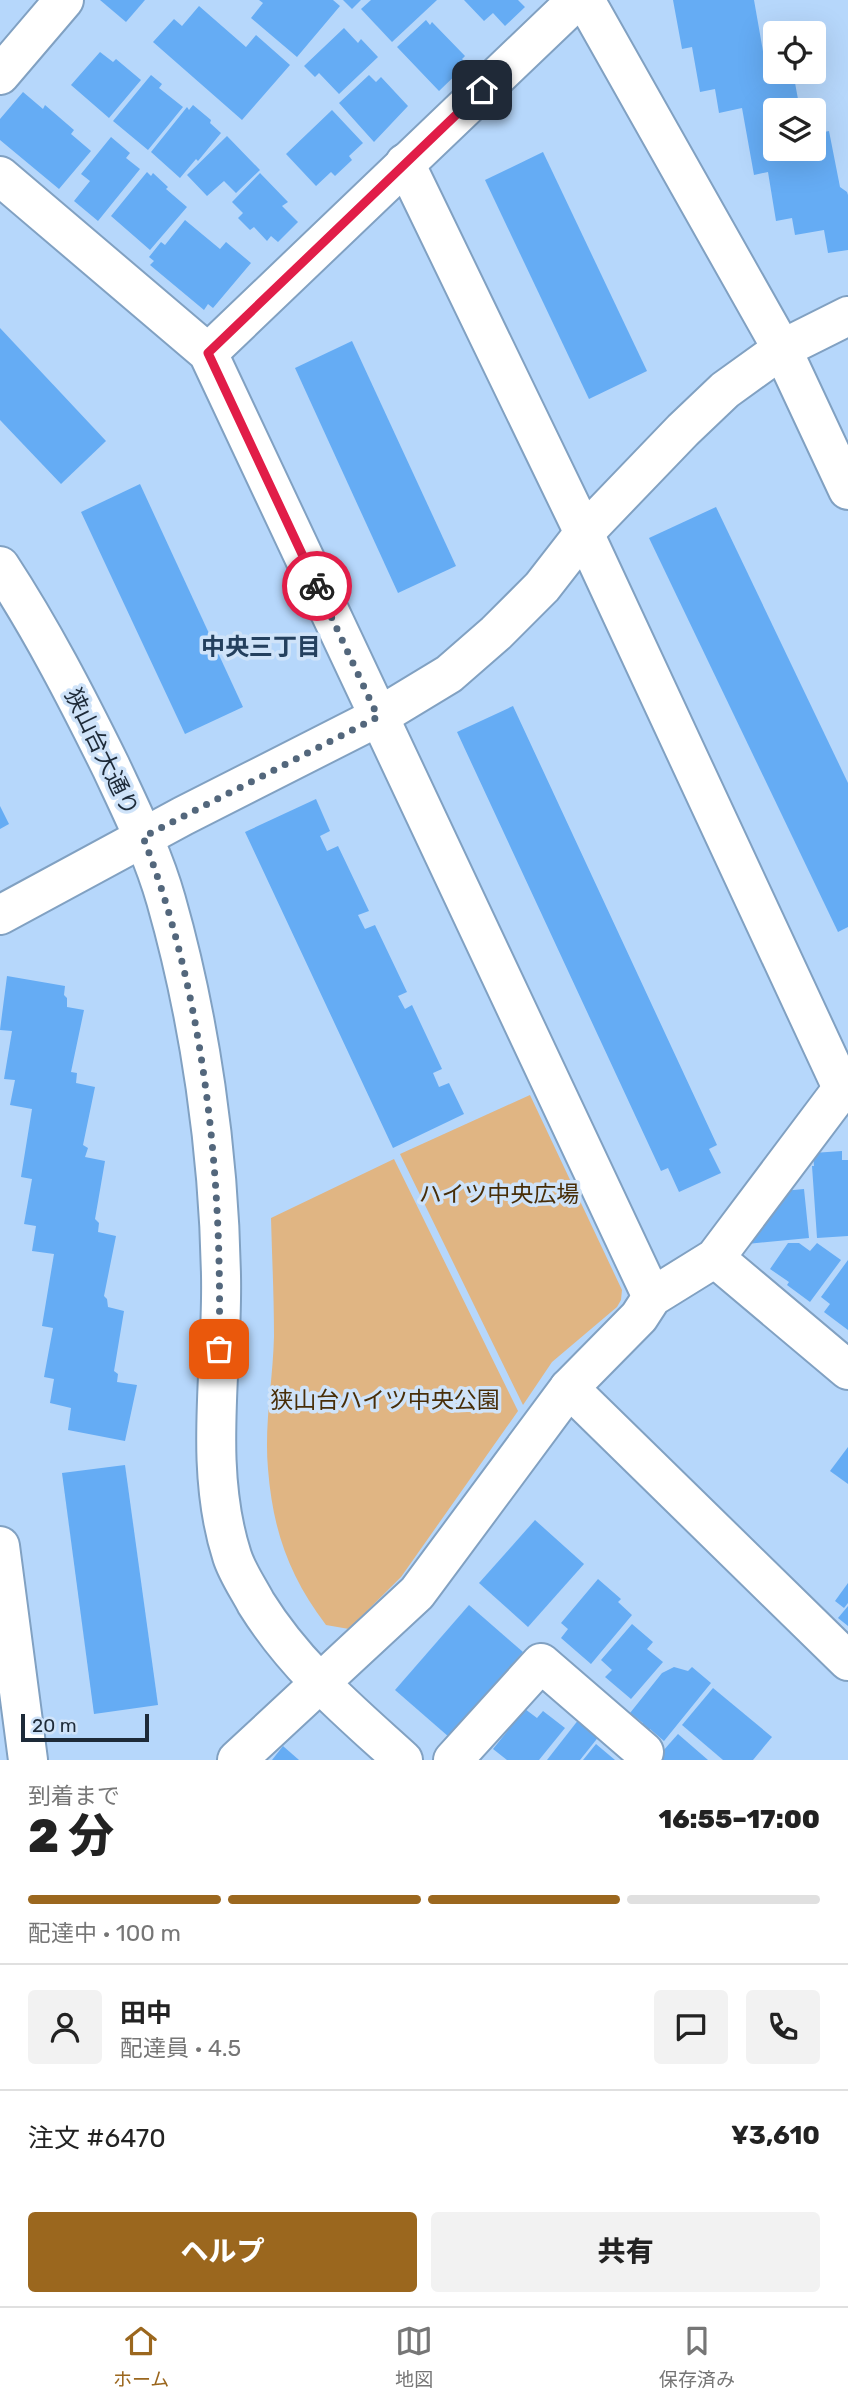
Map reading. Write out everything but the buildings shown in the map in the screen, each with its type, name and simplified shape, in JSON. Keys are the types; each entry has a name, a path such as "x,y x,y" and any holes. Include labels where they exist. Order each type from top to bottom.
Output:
{"street":[{"path":"0,75 64,0"},
{"path":"208,353 577,0"},
{"path":"585,0 782,349 848,490"},
{"path":"237,1760 417,1593 569,1388 639,1317 652,1297 715,1258 846,1088 584,533 405,163"},
{"path":"0,176 208,353 652,1297"},
{"path":"0,915 143,837 378,717 449,674 496,633 542,587 584,533 725,390 782,349 848,316"},
{"name":"狭山台大通り","path":"0,566 79,702 143,837 166,900 185,978 211,1125 221,1275 217,1447 219,1502 232,1559 273,1629 294,1656 320,1684 403,1760"},
{"path":"715,1258 848,1370"},
{"path":"569,1388 848,1661"},
{"path":"0,1546 28,1760"},
{"path":"453,1760 541,1663 644,1752"}],"green space":[{"name":"ハイツ中央広場","path":"530,1095 622,1290 617,1307 552,1362 523,1405 400,1154"},
{"name":"狭山台ハイツ中央公園","path":"394,1159 518,1411 401,1577 349,1629 326,1625 313,1607 285,1552 274,1513 267,1452 274,1336 271,1218"}],"way so far":[{"path":"219,1349 221,1275 211,1125 183,968 166,900 143,837 378,717 317,586"}],"district":[{"name":"中央三丁目","path":"261,647"}],"route":[{"path":"317,586 208,353 482,90"}]}
